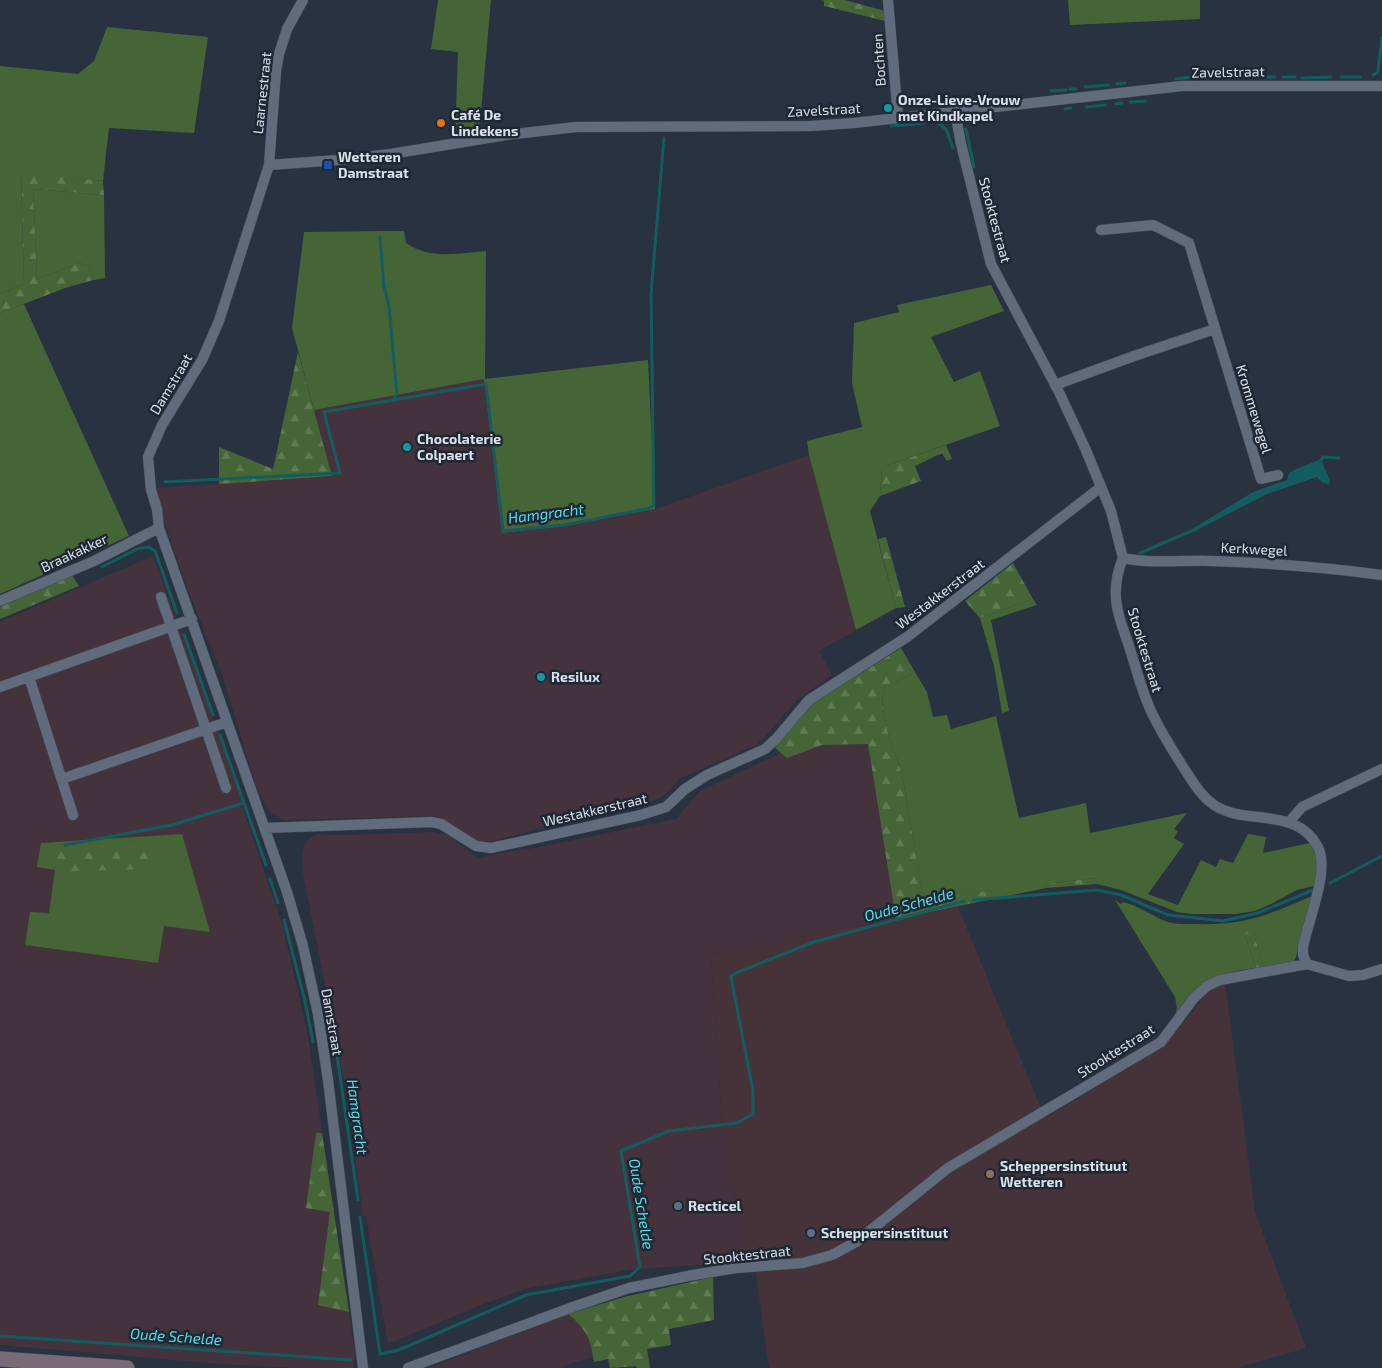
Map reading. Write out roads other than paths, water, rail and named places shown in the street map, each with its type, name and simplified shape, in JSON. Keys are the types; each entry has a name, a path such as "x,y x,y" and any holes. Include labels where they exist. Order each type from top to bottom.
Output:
{"street":[{"name":"Laarnestraat","path":"269,165 279,54 287,29 303,0"},
{"name":"Bochten","path":"888,0 898,117"},
{"name":"Zavelstraat","path":"269,165 391,154 506,135 576,127 811,126 1182,86 1382,86"},
{"name":"Stooktestraat","path":"408,1368 629,1288 736,1268 803,1264 832,1255 856,1242 948,1168 1161,1042 1194,998 1207,986 1220,980 1307,964 1303,955 1303,947 1317,894 1323,861 1318,846 1304,830 1289,822 1226,812 1212,804 1194,783 1171,747 1148,705 1119,616 1116,597 1118,569 1124,558 1111,511 1055,385 991,264 962,151 955,111"},
{"name":"Damstraat","path":"269,165 211,341 202,360 162,425 148,458 151,490 157,509 159,528 265,828 295,919 318,1014 328,1080 363,1368"},
{"name":"Krommewegel","path":"1101,230 1152,226 1189,244 1261,480 1278,475"},
{"path":"1055,385 1215,329"},
{"name":"Westakkerstraat","path":"265,828 432,822 441,824 476,846 491,848 641,815 666,807 685,789 707,775 765,749 776,739 809,700 907,637 1101,487"},
{"name":"Braakakker","path":"0,601 94,561 159,528"},
{"name":"Kerkwegel","path":"1124,558 1137,561 1196,560 1279,564 1382,575"},
{"path":"161,597 226,788"},
{"path":"0,687 192,619"},
{"path":"29,677 73,815"},
{"path":"62,779 228,722"},
{"path":"1289,822 1302,807 1382,769"},
{"path":"1307,964 1350,976 1363,975 1382,969"},
{"path":"0,1359 127,1368"}],"waterway":[{"path":"1373,75 1378,70 1382,38"},
{"path":"1176,79 1205,75 1229,76"},
{"path":"1237,77 1275,77"},
{"path":"1283,77 1295,77"},
{"path":"1302,78 1331,77"},
{"path":"1341,77 1360,77"},
{"path":"1117,84 1125,83"},
{"path":"1085,87 1108,85"},
{"path":"1070,89 1076,89"},
{"path":"1051,91 1066,90"},
{"path":"1130,102 1146,101"},
{"path":"1116,104 1122,103"},
{"path":"1086,107 1105,105"},
{"path":"1065,109 1071,108"},
{"path":"937,122 946,129 953,148"},
{"path":"891,126 925,123"},
{"path":"966,129 974,167"},
{"name":"Hamgracht","path":"165,482 340,473 324,412 486,384 503,531 565,525 650,508 654,505 651,295 664,138"},
{"path":"380,237 384,287 389,306 397,395 392,400"},
{"path":"1319,463 1323,457 1339,458"},
{"path":"1140,553 1196,529"},
{"name":"Hamgracht","path":"102,567 137,549 149,547 155,551 177,613"},
{"name":"Hamgracht","path":"184,634 213,715"},
{"name":"Hamgracht","path":"220,735 266,865"},
{"path":"65,845 172,825 244,803"},
{"name":"Oude Schelde","path":"1330,883 1382,856"},
{"name":"Hamgracht","path":"270,879 278,903"},
{"name":"Oude Schelde","path":"973,900 1097,890 1121,895 1168,915 1223,921 1258,913 1313,890"},
{"name":"Oude Schelde","path":"360,1217 380,1354 399,1350 526,1295 630,1276 640,1267 621,1151 669,1131 737,1123 753,1114 753,1091 731,977 736,973 814,942 964,901"},
{"name":"Hamgracht","path":"284,920 305,1001 313,1042"},
{"name":"Hamgracht","path":"332,1041 335,1041 358,1200"},
{"name":"Oude Schelde","path":"0,1336 351,1360"}],"place":[{"name":"Onze-Lieve-Vrouw met Kindkapel","path":"888,108"},
{"name":"Café De Lindekens","path":"441,123"},
{"name":"Wetteren Damstraat","path":"328,165"},
{"name":"Chocolaterie Colpaert","path":"407,447"},
{"name":"Resilux","path":"541,677"},
{"name":"Scheppersinstituut Wetteren","path":"990,1174"},
{"name":"Recticel","path":"678,1206"},
{"name":"Scheppersinstituut","path":"811,1233"}]}
